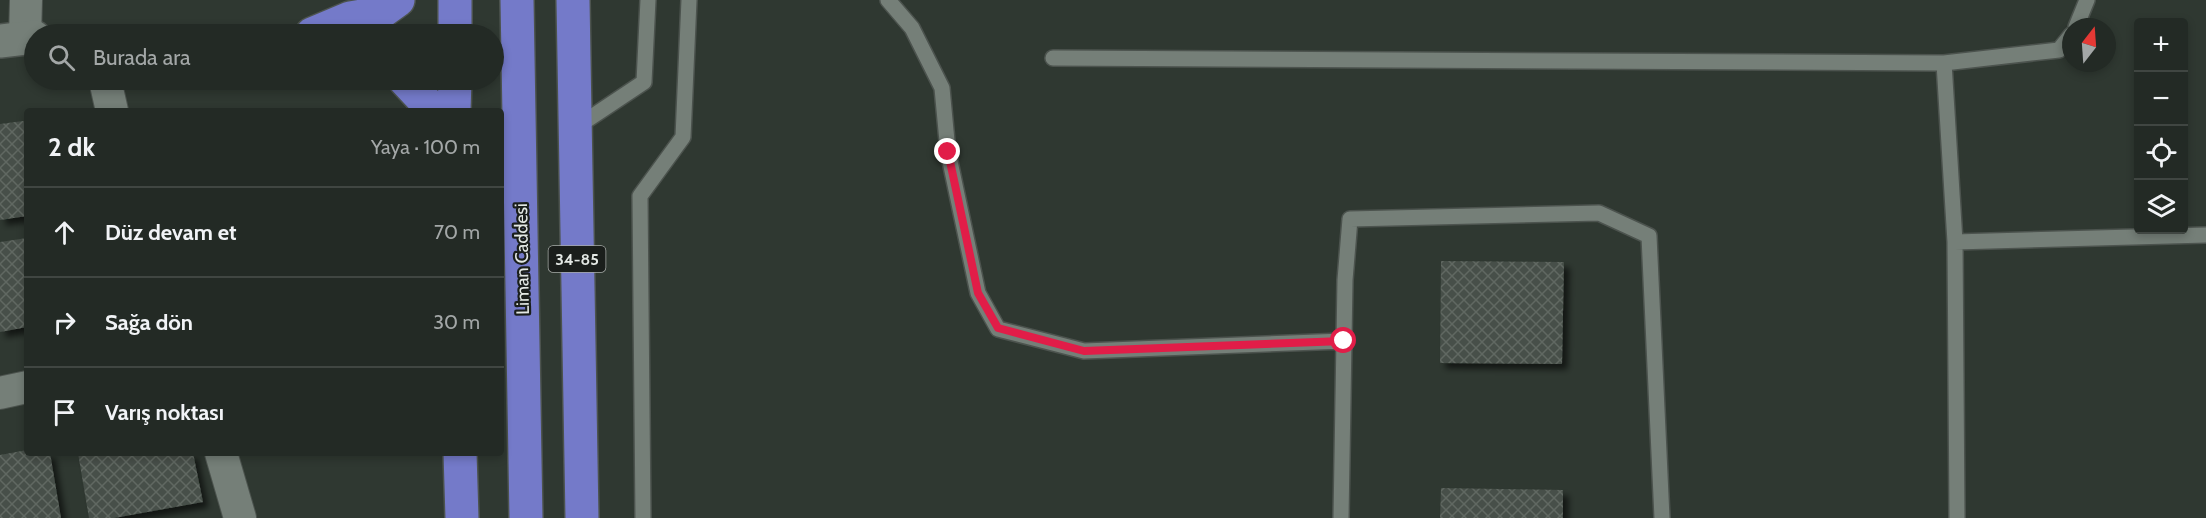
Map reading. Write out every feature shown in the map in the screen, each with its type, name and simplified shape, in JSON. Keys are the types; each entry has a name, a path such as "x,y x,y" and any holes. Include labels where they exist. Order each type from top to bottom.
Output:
{"highway":[{"path":"327,24 350,9 380,13 399,0"},
{"path":"455,0 455,24"},
{"name":"Liman Caddesi","path":"517,0 526,518"},
{"name":"34-85","path":"573,0 582,518"},
{"path":"414,90 431,108"},
{"path":"454,108 455,90"},
{"path":"460,456 462,518"}],"street":[{"path":"20,38 26,0"},
{"path":"107,90 111,108"},
{"path":"0,393 24,388"},
{"path":"222,456 240,518"}],"lane":[{"path":"575,128 644,82 648,0"},
{"path":"644,518 640,195 683,137 689,0"},
{"path":"888,0 912,28 942,88 948,152 978,293 998,328 1084,351 1344,341"},
{"path":"2080,18 2087,0"},
{"path":"1053,58 1944,63 2059,50 2062,46"},
{"path":"1944,63 1955,242 1957,518"},
{"path":"1341,518 1344,341 1350,219 1599,213 1649,236 1662,518"},
{"path":"1955,242 2206,235"}],"building":[{"path":"24,122 24,216 0,220 0,124"},
{"path":"24,238 24,328 0,332 0,242"},
{"path":"1441,261 1564,262 1562,364 1440,363"},
{"path":"24,451 24,456 51,456 61,518 0,518 0,455"},
{"path":"79,456 194,456 203,502 114,518 89,518"},
{"path":"1441,488 1563,490 1563,518 1440,518"}],"route":[{"path":"948,152 978,293 998,328 1084,351 1344,341"}]}
